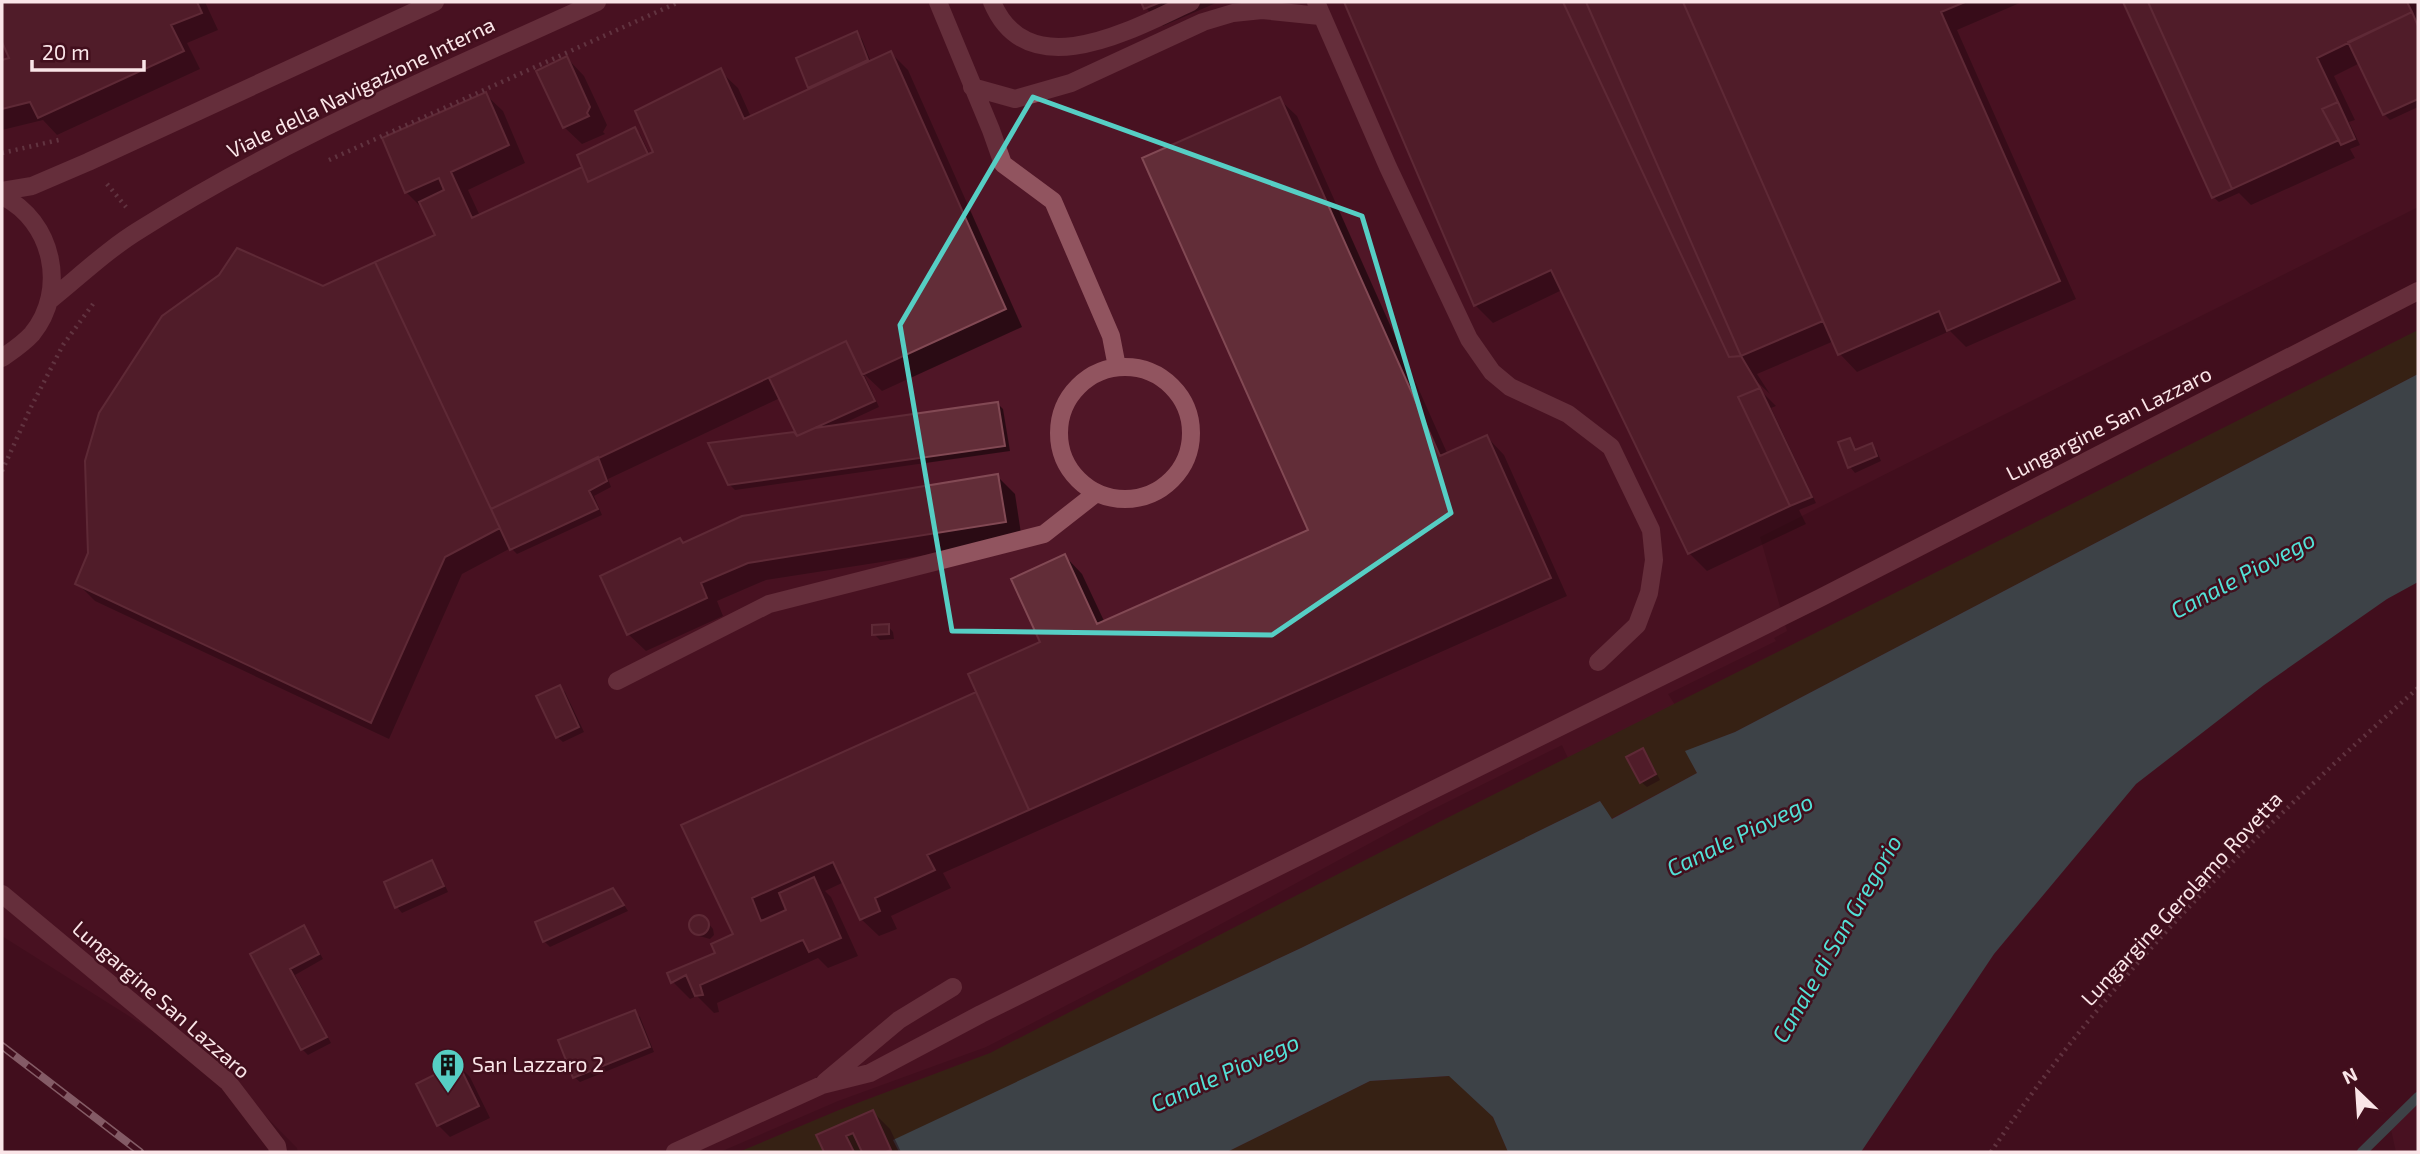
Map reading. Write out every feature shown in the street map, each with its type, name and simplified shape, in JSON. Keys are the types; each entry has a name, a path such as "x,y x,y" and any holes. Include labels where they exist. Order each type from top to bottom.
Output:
{"street":[{"name":"Viale della Navigazione Interna","path":"2,193 33,186 88,162 435,2"},
{"name":"Viale della Navigazione Interna","path":"49,301 138,230 263,158 329,124 597,2"},
{"path":"938,2 1003,164 1053,201 1111,336 1117,367"},
{"path":"992,2 997,14 1024,42 1065,47 1096,43 1191,2"},
{"path":"1303,2 1318,9 1469,339 1492,372 1510,387 1568,414 1611,447 1651,530 1654,560 1649,593 1637,625 1598,662"},
{"path":"972,87 1015,99 1071,83 1203,22 1233,13 1318,9"},
{"name":"Viale della Navigazione Interna","path":"2,193 23,209 43,236 52,267 49,301 42,319 32,334 2,358"},
{"name":"Lungargine San Lazzaro","path":"822,1084 870,1073 1052,979 1820,598 2418,291"},
{"path":"1117,367 1152,371 1180,393 1192,426 1186,461 1163,489 1130,501 1095,494 1072,476 1059,451 1058,423 1069,396 1090,376 1117,367"},
{"path":"617,681 769,604 1044,534 1095,494"},
{"name":"Lungargine San Lazzaro","path":"2,894 228,1082 278,1152"},
{"path":"675,1152 822,1084 899,1020 953,987"}],"path":[{"path":"329,160 679,2"},
{"path":"2,153 71,137"},
{"path":"88,162 130,213 138,230"},
{"path":"2,471 62,345 96,301"},
{"name":"Lungargine Gerolamo Rovetta","path":"1992,1152 2057,1061 2118,987 2183,915 2321,774 2418,688"}],"highlighted area":[{"path":"1033,97 1362,216 1451,513 1272,635 952,631 900,325"}],"shaded area":[{"path":"2,2 2418,2 2418,207 1760,537 1787,631 1774,638 1776,641 1668,694 1719,775 1603,834 1562,745 1431,810 1171,951 986,1047 838,1101 720,1152 298,1152 229,1079 2,936"},
{"path":"2418,1102 2418,1152 2396,1152 2391,1129"}],"green space":[{"path":"2418,330 2418,374 1735,732 1686,751 1697,773 1611,819 1600,801 1301,948 894,1140 899,1152 739,1152 839,1110 990,1053 1449,817"},
{"path":"1450,1076 1493,1117 1508,1152 1227,1152 1370,1081"}],"water":[{"path":"2418,374 2418,582 2387,599 2264,685 2136,784 1994,954 1861,1152 1508,1152 1493,1117 1449,1076 1370,1081 1227,1152 899,1152 893,1140 1301,948 1600,801 1612,819 1697,773 1685,751 1735,732"}],"building":[{"path":"2,2 197,2 202,13 171,25 184,51 38,118 30,102 2,109 2,60 9,58 2,42"},
{"path":"1141,2 1161,2 1144,9"},
{"path":"1344,2 1563,2 1729,357 1741,356 1760,388 1738,397 1790,506 1688,554 1551,270 1474,306"},
{"path":"1563,2 1586,2 1741,356 1729,357"},
{"path":"1586,2 1683,2 1823,321 1741,356"},
{"path":"1683,2 1965,2 1941,12 2060,281 1947,331 1939,311 1838,355"},
{"path":"2123,2 2148,2 2232,189 2212,198"},
{"path":"2148,2 2407,2 2412,12 2317,58 2338,102 2322,109 2339,140 2232,189"},
{"path":"2412,12 2418,26 2418,99 2383,115 2348,42"},
{"path":"857,31 868,60 808,88 796,58"},
{"path":"891,51 1006,309 862,375 846,341 491,509 375,262 435,235 419,202 444,190 439,178 405,193 382,138 486,92 509,145 451,172 472,218 582,167 588,182 653,152 635,111 721,68 744,119"},
{"path":"567,56 590,107 587,113 589,116 563,128 536,71"},
{"path":"1280,97 1440,456 1487,435 1551,578 1029,810 968,674 1040,642 1011,579 1065,554 1097,624 1308,530 1142,158"},
{"path":"2338,102 2355,139 2341,145 2322,109"},
{"path":"635,127 648,154 588,182 577,155"},
{"path":"237,248 323,286 375,262 500,528 445,557 371,723 75,584 88,553 85,461 99,413 162,316 219,275"},
{"path":"846,341 875,401 797,436 769,378"},
{"path":"1760,388 1812,497 1790,506 1738,397"},
{"path":"998,402 1005,446 728,485 708,443 794,432 797,436 815,428"},
{"path":"1850,438 1855,450 1872,443 1877,456 1848,468 1838,442"},
{"path":"598,457 607,481 589,491 598,509 510,550 491,509"},
{"path":"998,474 1006,522 748,563 701,583 707,598 627,635 600,576 680,538 683,543 742,516"},
{"path":"889,624 889,634 872,635 872,625"},
{"path":"560,685 579,727 556,738 536,696"},
{"path":"976,692 1029,810 927,855 935,870 875,898 880,911 860,920 833,862 752,898 761,921 786,910 779,893 814,877 841,938 809,952 803,940 800,941 700,985 703,995 695,996 686,975 671,983 667,973 715,953 711,944 733,934 681,825"},
{"path":"1643,748 1656,774 1640,783 1626,757"},
{"path":"432,860 444,886 395,908 384,882"},
{"path":"613,888 624,905 543,942 535,922"},
{"path":"699,915 706,918 709,925 706,932 699,935 692,932 689,925 692,918"},
{"path":"304,925 319,954 290,969 327,1037 301,1050 250,954"},
{"path":"635,1010 650,1047 573,1078 558,1040"},
{"name":"San Lazzaro 2","path":"458,1063 479,1106 437,1126 416,1084"},
{"path":"873,1110 891,1150 862,1152 853,1133 846,1136 854,1152 824,1152 816,1135"}],"waterway":[{"path":"2362,1152 2418,1097"}],"railway":[{"path":"2,1046 140,1152"}],"place":[{"name":"San Lazzaro 2","path":"448,1095"}],"water label":[{"name":"Canale Piovego","path":"2243,575"},
{"name":"Canale Piovego","path":"1740,835"},
{"name":"Canale di San Gregorio","path":"1837,939"},
{"name":"Canale Piovego","path":"1225,1073"}]}
